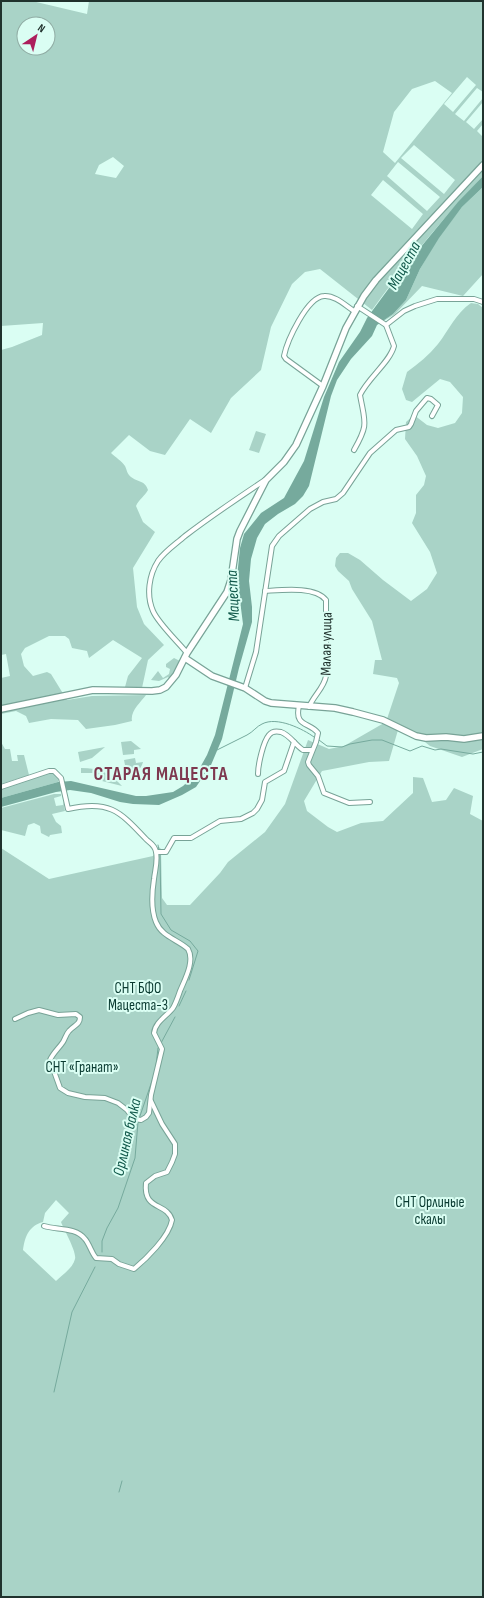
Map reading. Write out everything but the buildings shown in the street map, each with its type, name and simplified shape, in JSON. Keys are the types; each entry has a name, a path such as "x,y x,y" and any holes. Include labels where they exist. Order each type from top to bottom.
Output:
{"main road":[{"path":"1,709 93,690 160,690 166,687 173,679 227,592 238,536 258,492 266,480 279,468 290,454 323,386 341,338 356,309 376,280 483,165"},
{"path":"186,656 220,679 245,688 268,703 335,708 367,715 383,720 416,736 426,738 446,737 464,739 483,736"}],"street":[{"path":"323,386 284,356 289,342 306,309 318,298 324,296 332,297 367,313 385,324 394,346 393,350 360,395 365,417 365,429 354,450"},
{"path":"385,324 404,311 441,298 456,300 474,299 483,302"},
{"path":"245,688 256,652 272,546 275,540 290,525 310,509 322,502 336,499 343,493 370,453 394,432 411,424 416,411 427,398 431,399 438,405 432,416"},
{"path":"186,656 152,610 150,582 155,567 161,557 172,547 212,516 266,480"},
{"name":"Малая улица","path":"265,591 306,590 319,594 326,600 326,676 323,687 311,702 309,707"},
{"path":"299,706 298,715 300,720 305,725 317,732 318,736 308,759 309,765 318,776 324,793 354,804 370,802"},
{"path":"258,774 258,766 270,734 276,731 280,732 303,750 312,750"},
{"path":"156,852 166,852 174,838 191,838 220,821 241,819 253,813 262,800 265,782 280,774 284,769 294,742"},
{"path":"1,786 49,771 54,771 61,779 68,809 92,805 111,809 132,823 146,840 153,845 156,852 157,861 154,886 154,915 161,930 167,936 188,949 191,958 184,983 173,1008 154,1030 162,1049 147,1115 141,1120 134,1119 124,1107 105,1098 85,1097 68,1093 60,1088 50,1060 70,1030 80,1021 80,1017 76,1014 49,1013 39,1010 15,1019"},
{"path":"44,1226 78,1232 90,1245 96,1258 112,1259 119,1264 134,1270 151,1253 166,1235 172,1220 167,1213 148,1199 145,1192 146,1183 155,1176 167,1172 176,1148 150,1101"}],"green space":[{"path":"1,1 32,1 87,14 89,1 483,1 483,92 477,88 455,114 464,121 483,98 483,102 466,122 474,129 483,119 483,124 477,131 483,137 483,176 425,241 372,310 320,269 305,272 292,284 271,327 261,370 231,398 211,433 190,419 165,455 150,451 129,435 111,453 124,464 128,473 133,479 145,484 148,490 136,506 143,522 155,532 133,568 137,607 144,624 164,645 148,660 142,688 125,687 128,676 142,658 113,640 89,658 87,651 72,648 69,639 65,636 49,636 25,648 21,654 24,666 33,676 47,672 51,674 67,700 92,696 146,695 134,710 132,721 115,725 86,729 78,720 51,719 29,723 26,716 16,711 1,714 1,678 10,676 6,654 1,655 1,350 42,335 43,323 1,326","holes":["467,77 476,85 453,112 444,104","435,81 452,93 395,163 383,152 394,112 412,89","414,145 455,180 444,194 401,158","113,157 124,166 116,178 95,174 99,165","398,162 440,197 427,211 387,176","383,180 423,214 412,229 371,195"]},
{"path":"483,187 483,274 463,296 422,286 395,314 377,325 393,314 406,300 420,269 438,238 462,207"},
{"path":"471,303 478,304 483,308 483,749 462,757 430,746 420,738 387,719 399,683 397,678 373,674 375,660 382,660 372,621 352,589 349,581 338,571 335,566 336,558 340,553 348,553 360,560 411,601 427,589 437,573 430,552 412,523 416,513 416,495 424,485 426,476 417,456 405,439 406,422 414,415 427,425 438,428 455,423 462,413 463,397 450,382 440,379 412,402 406,400 402,389 407,372 435,348 461,312"},
{"path":"256,431 266,434 259,453 249,450"},
{"path":"174,658 180,661 170,679 168,677 159,681 151,680 158,671 163,678 169,674 170,669 166,667 166,664"},
{"path":"384,723 398,730 389,761 369,762 322,771 304,801 307,811 337,832 361,823 383,821 413,793 413,777 423,778 432,802 446,800 454,788 473,796 470,814 483,821 483,1597 1,1597 1,848 49,879 153,856 159,847 161,849 162,898 167,905 190,905 220,873 228,862 265,832 285,804 308,740 329,749 344,746","holes":["56,1200 69,1213 61,1222 72,1246 75,1259 70,1268 56,1281 23,1250 28,1232 34,1226 43,1222 45,1213"]},
{"path":"131,741 141,749 134,750 134,754 123,755 121,742"},
{"path":"1,742 5,749 10,749 12,761 18,761 17,755 24,755 29,775 1,784"},
{"path":"105,747 92,758 80,762 78,752"},
{"path":"135,758 136,763 143,762 142,765 137,771 127,775 124,760"},
{"path":"81,768 94,769 104,772 122,786 98,780 98,773 81,773"},
{"path":"49,772 55,773 59,777 58,782 1,798 1,787"},
{"path":"54,794 61,794 61,796 54,798 56,806 63,805 63,801 65,811 52,814 56,822 61,826 62,833 50,835 49,837 41,833 40,826 34,823 28,825 25,836 1,830 1,808"}],"shaded area":[{"path":"483,176 483,187 462,207 439,238 420,269 406,300 393,314 377,325 372,336 351,359 337,380 331,396 309,486 303,496 295,504 265,524 257,538 251,559 249,581 252,622 222,739 211,765 196,787 159,805 120,802 91,793 70,790 56,792 1,807 1,798 58,782 71,781 136,796 146,796 173,792 183,786 197,773 207,755 215,735 243,624 237,577 240,548 244,534 261,513 284,498 304,461 324,397 339,362 360,332 367,318 406,265 458,202"}],"waterway":[{"path":"217,750 247,735 260,725 268,722 282,722 290,724 314,737"},
{"path":"319,740 327,746 342,747 372,740 382,740 410,751 422,746 435,750 441,749 473,754 483,752"},
{"name":"Орлиная балка","path":"158,845 159,850"},
{"name":"Орлиная балка","path":"160,854 161,914 171,930 190,941 198,951 189,980"},
{"name":"Орлиная балка","path":"179,1006 186,991"},
{"name":"Орлиная балка","path":"161,1043 175,1017"},
{"name":"Орлиная балка","path":"156,1066 158,1048"},
{"name":"Орлиная балка","path":"139,1119 154,1075"},
{"name":"Орлиная балка","path":"102,1252 102,1241 118,1208 135,1158 138,1122"},
{"name":"Орлиная балка","path":"54,1392 72,1312 95,1267"},
{"path":"119,1492 122,1481"}],"district":[{"name":"СТАРАЯ МАЦЕСТА","path":"161,773"}],"water label":[{"name":"Мацеста","path":"403,265"},
{"name":"Мацеста","path":"232,596"}],"park label":[{"name":"СНТ БФО Мацеста-3","path":"138,996"},
{"name":"СНТ «Гранат»","path":"82,1067"},
{"name":"СНТ Орлиные скалы","path":"430,1210"}]}
